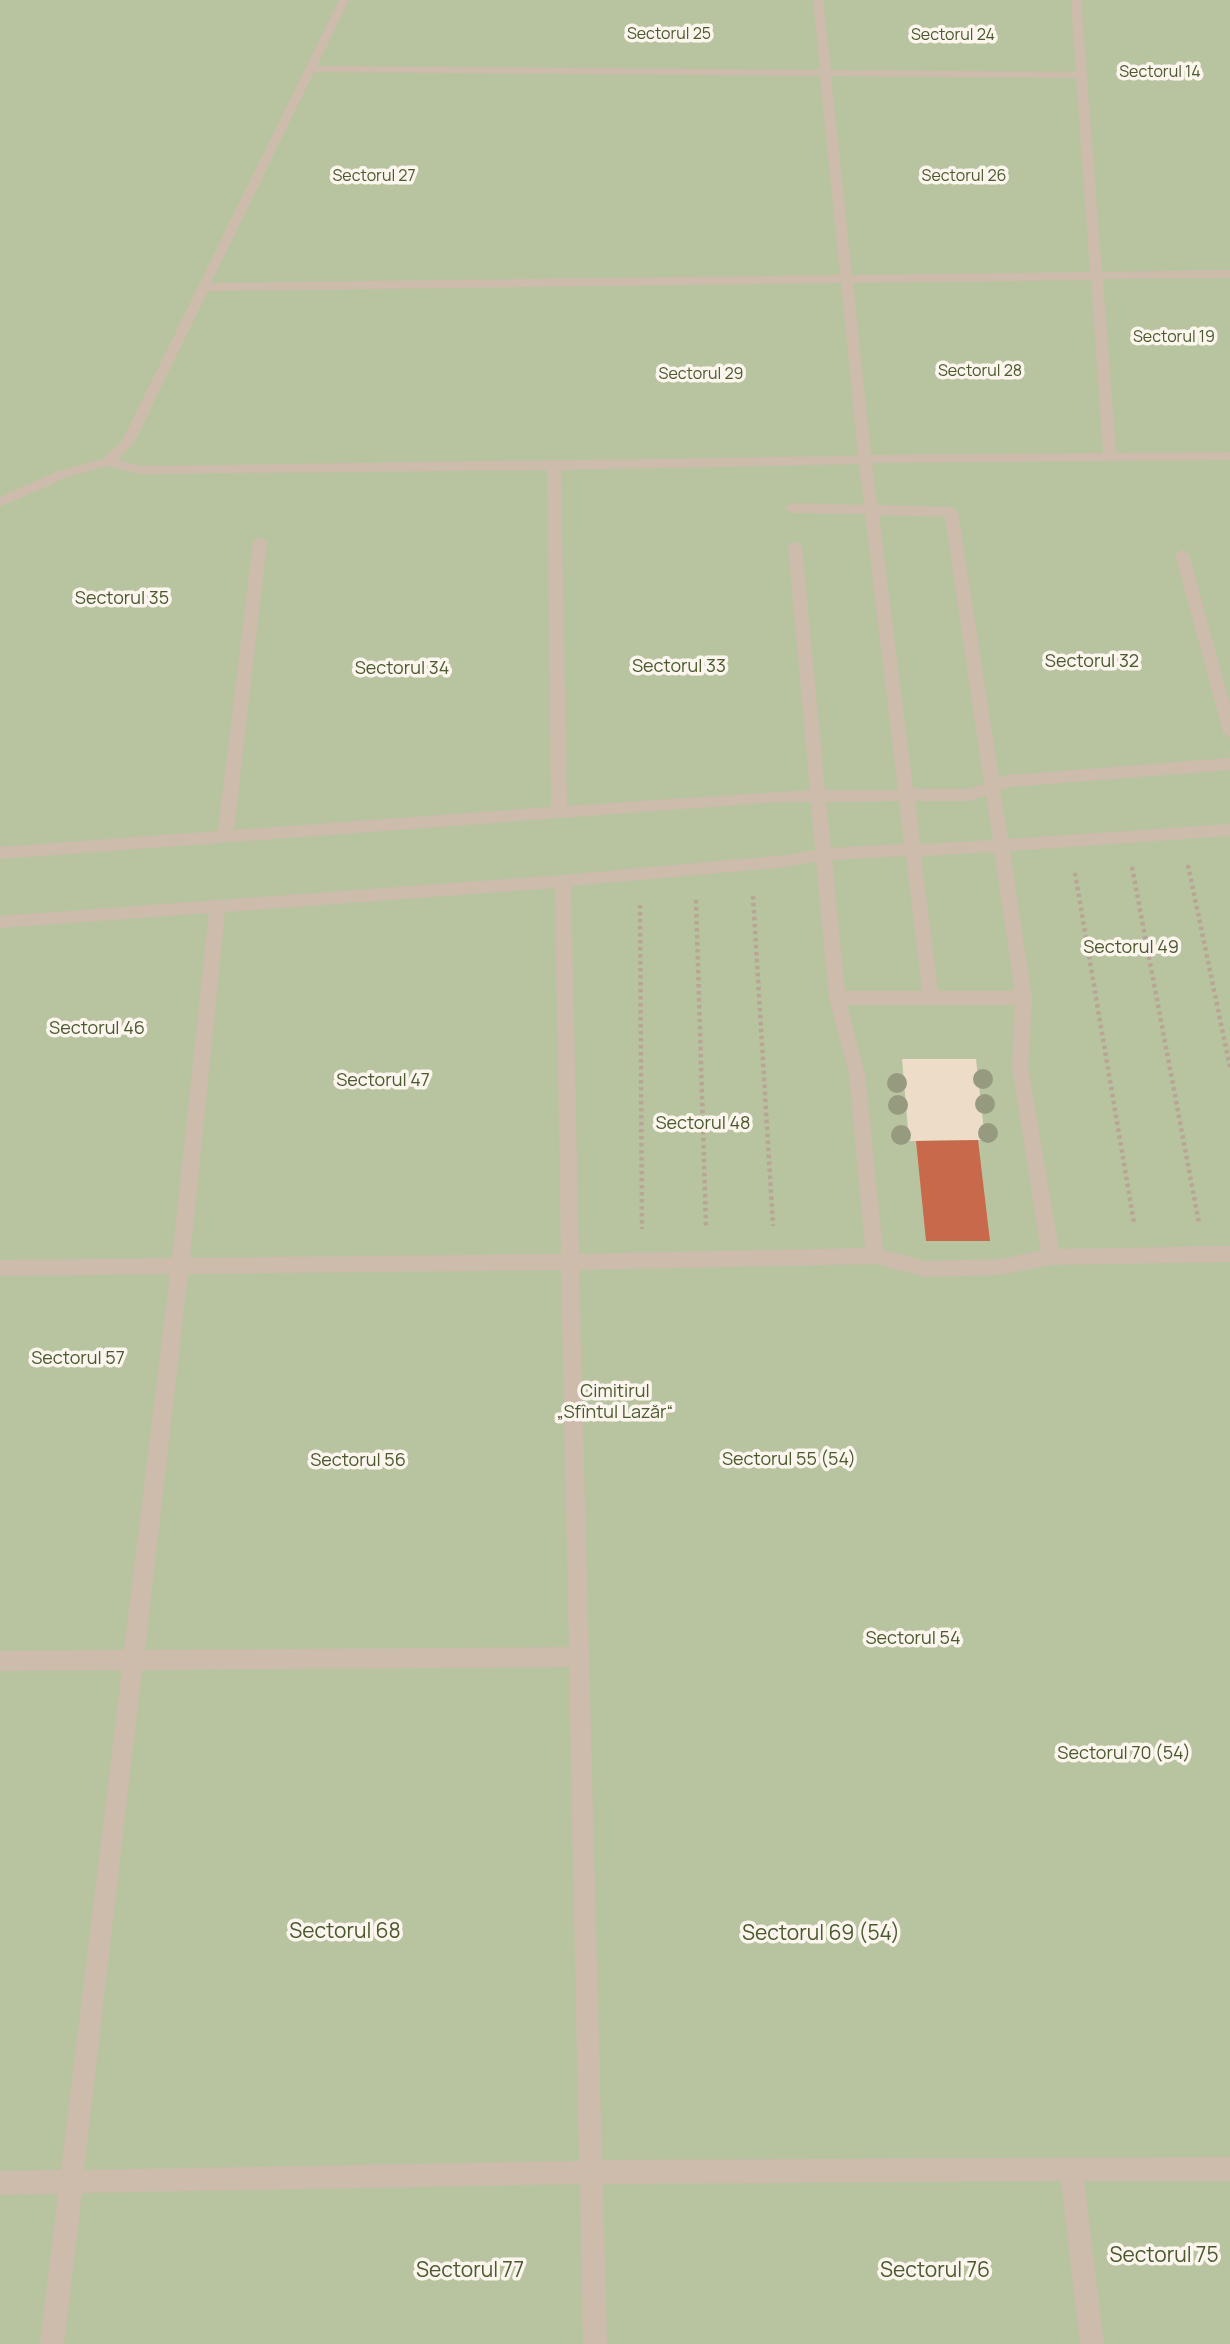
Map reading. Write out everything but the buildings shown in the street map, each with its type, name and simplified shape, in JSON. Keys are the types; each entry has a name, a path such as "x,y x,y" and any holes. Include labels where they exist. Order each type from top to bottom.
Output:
{"lane":[{"path":"0,502 63,474 107,462 127,443 344,0"},
{"path":"818,0 865,458 931,998"},
{"path":"1076,0 1110,458"},
{"path":"310,69 1081,75"},
{"path":"202,287 1230,274"},
{"path":"107,462 141,470 843,462 865,458 1230,456"},
{"path":"554,465 559,813"},
{"path":"791,508 845,507 872,512 951,512 1024,998 1020,1067 1051,1257"},
{"path":"225,837 260,542"},
{"path":"795,546 837,998 857,1074 875,1256"},
{"path":"1182,554 1230,732"},
{"path":"0,853 778,796 970,795 1008,781 1230,764"},
{"path":"0,922 563,881 751,864 824,854 1000,846 1230,830"},
{"path":"563,881 596,2344"},
{"path":"52,2344 180,1266 218,907"},
{"path":"837,998 1024,998"},
{"path":"0,1268 875,1256 926,1269 1001,1267 1051,1257 1230,1254"},
{"path":"0,1661 580,1657"},
{"path":"0,2183 593,2172 1230,2169"},
{"path":"1070,2171 1092,2344"}],"path":[{"path":"1182,833 1230,1067"},
{"path":"1127,837 1205,1255"},
{"path":"1070,841 1140,1255"},
{"path":"751,864 775,1259"},
{"path":"694,869 707,1260"},
{"path":"639,874 642,1261"}],"green space":[{"name":"Cimitirul „Sfîntul Lazăr“","path":"0,0 1230,0 1230,2344 0,2344"}],"shaded area":[{"path":"902,1059 976,1059 985,1140 909,1141"}],"park label":[{"name":"Sectorul 25","path":"669,33"},
{"name":"Sectorul 24","path":"953,34"},
{"name":"Sectorul 14","path":"1160,71"},
{"name":"Sectorul 27","path":"374,175"},
{"name":"Sectorul 26","path":"964,175"},
{"name":"Sectorul 19","path":"1174,336"},
{"name":"Sectorul 28","path":"980,370"},
{"name":"Sectorul 29","path":"701,373"},
{"name":"Sectorul 35","path":"122,598"},
{"name":"Sectorul 32","path":"1092,661"},
{"name":"Sectorul 33","path":"679,666"},
{"name":"Sectorul 34","path":"402,668"},
{"name":"Sectorul 49","path":"1131,947"},
{"name":"Sectorul 46","path":"97,1028"},
{"name":"Sectorul 47","path":"383,1080"},
{"name":"Sectorul 48","path":"703,1123"},
{"name":"Sectorul 57","path":"78,1358"},
{"name":"Sectorul 55 (54)","path":"789,1459"},
{"name":"Sectorul 56","path":"358,1460"},
{"name":"Sectorul 54","path":"913,1638"},
{"name":"Sectorul 70 (54)","path":"1124,1753"},
{"name":"Sectorul 68","path":"345,1931"},
{"name":"Sectorul 69 (54)","path":"821,1933"},
{"name":"Sectorul 75","path":"1164,2255"},
{"name":"Sectorul 77","path":"470,2270"},
{"name":"Sectorul 76","path":"935,2270"}]}
